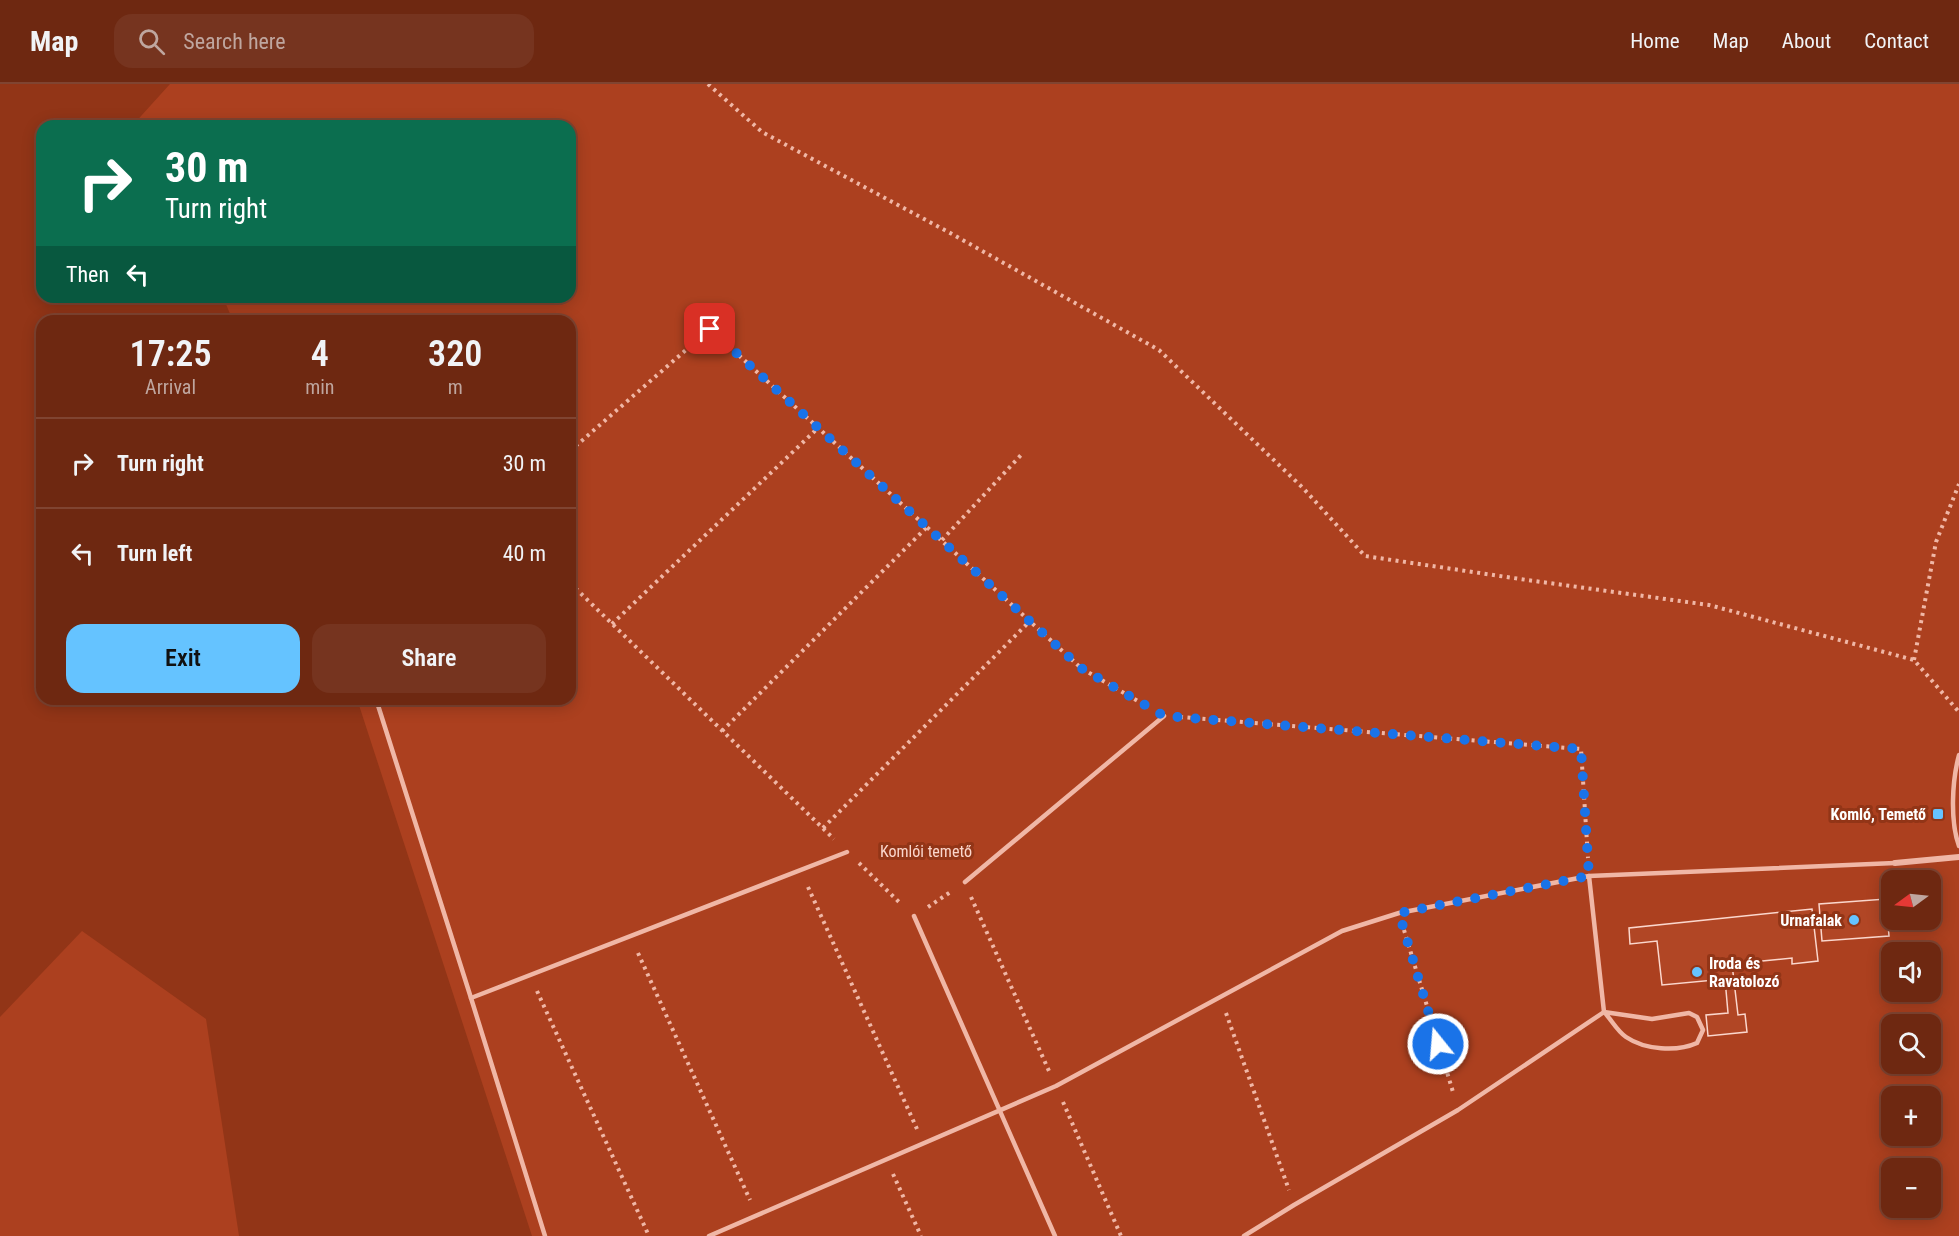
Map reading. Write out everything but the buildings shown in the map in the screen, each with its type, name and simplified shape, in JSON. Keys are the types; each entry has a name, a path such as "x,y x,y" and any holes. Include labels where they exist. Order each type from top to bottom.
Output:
{"street":[{"path":"1895,863 1959,856"}],"lane":[{"path":"378,705 545,1236"},
{"path":"965,882 1164,716"},
{"path":"1959,755 1955,769 1953,830 1959,846"},
{"path":"471,998 847,852"},
{"path":"709,1236 1056,1086 1342,931 1399,913 1589,876 1895,863"},
{"path":"1244,1236 1458,1110 1604,1012 1652,1019 1689,1013 1697,1017 1703,1030 1697,1042 1686,1048 1655,1049 1625,1037 1604,1012 1589,876"},
{"path":"914,916 1055,1236"}],"path":[{"path":"708,84 762,132 952,234 1159,350 1303,488 1365,556 1709,605 1914,660 1959,712"},
{"path":"576,447 710,329 1081,668 1164,716 1581,749 1589,876"},
{"path":"612,624 819,428"},
{"path":"942,540 1021,455"},
{"path":"1914,660 1936,542 1959,484"},
{"path":"722,731 927,527"},
{"path":"576,589 914,916 965,882 1121,1236"},
{"path":"823,828 1030,621"},
{"path":"801,870 924,1143"},
{"path":"1399,913 1458,1110"},
{"path":"630,936 757,1215"},
{"path":"529,976 649,1236"},
{"path":"1220,997 1294,1205"},
{"path":"886,1160 921,1236"}],"green space":[{"name":"Komlói temető","path":"170,84 1959,84 1959,1236 532,1236 359,705 576,705 576,315 230,315 226,303 576,303 576,120 137,120"},
{"path":"82,931 206,1019 239,1236 0,1236 0,1017"}],"place":[{"name":"Komló, Temető","path":"1938,814"},
{"name":"Urnafalak","path":"1854,920"},
{"name":"Iroda és Ravatolozó","path":"1697,972"}],"route":[{"path":"710,329 1081,668 1164,716 1581,749 1589,876 1399,913 1438,1044"}]}
